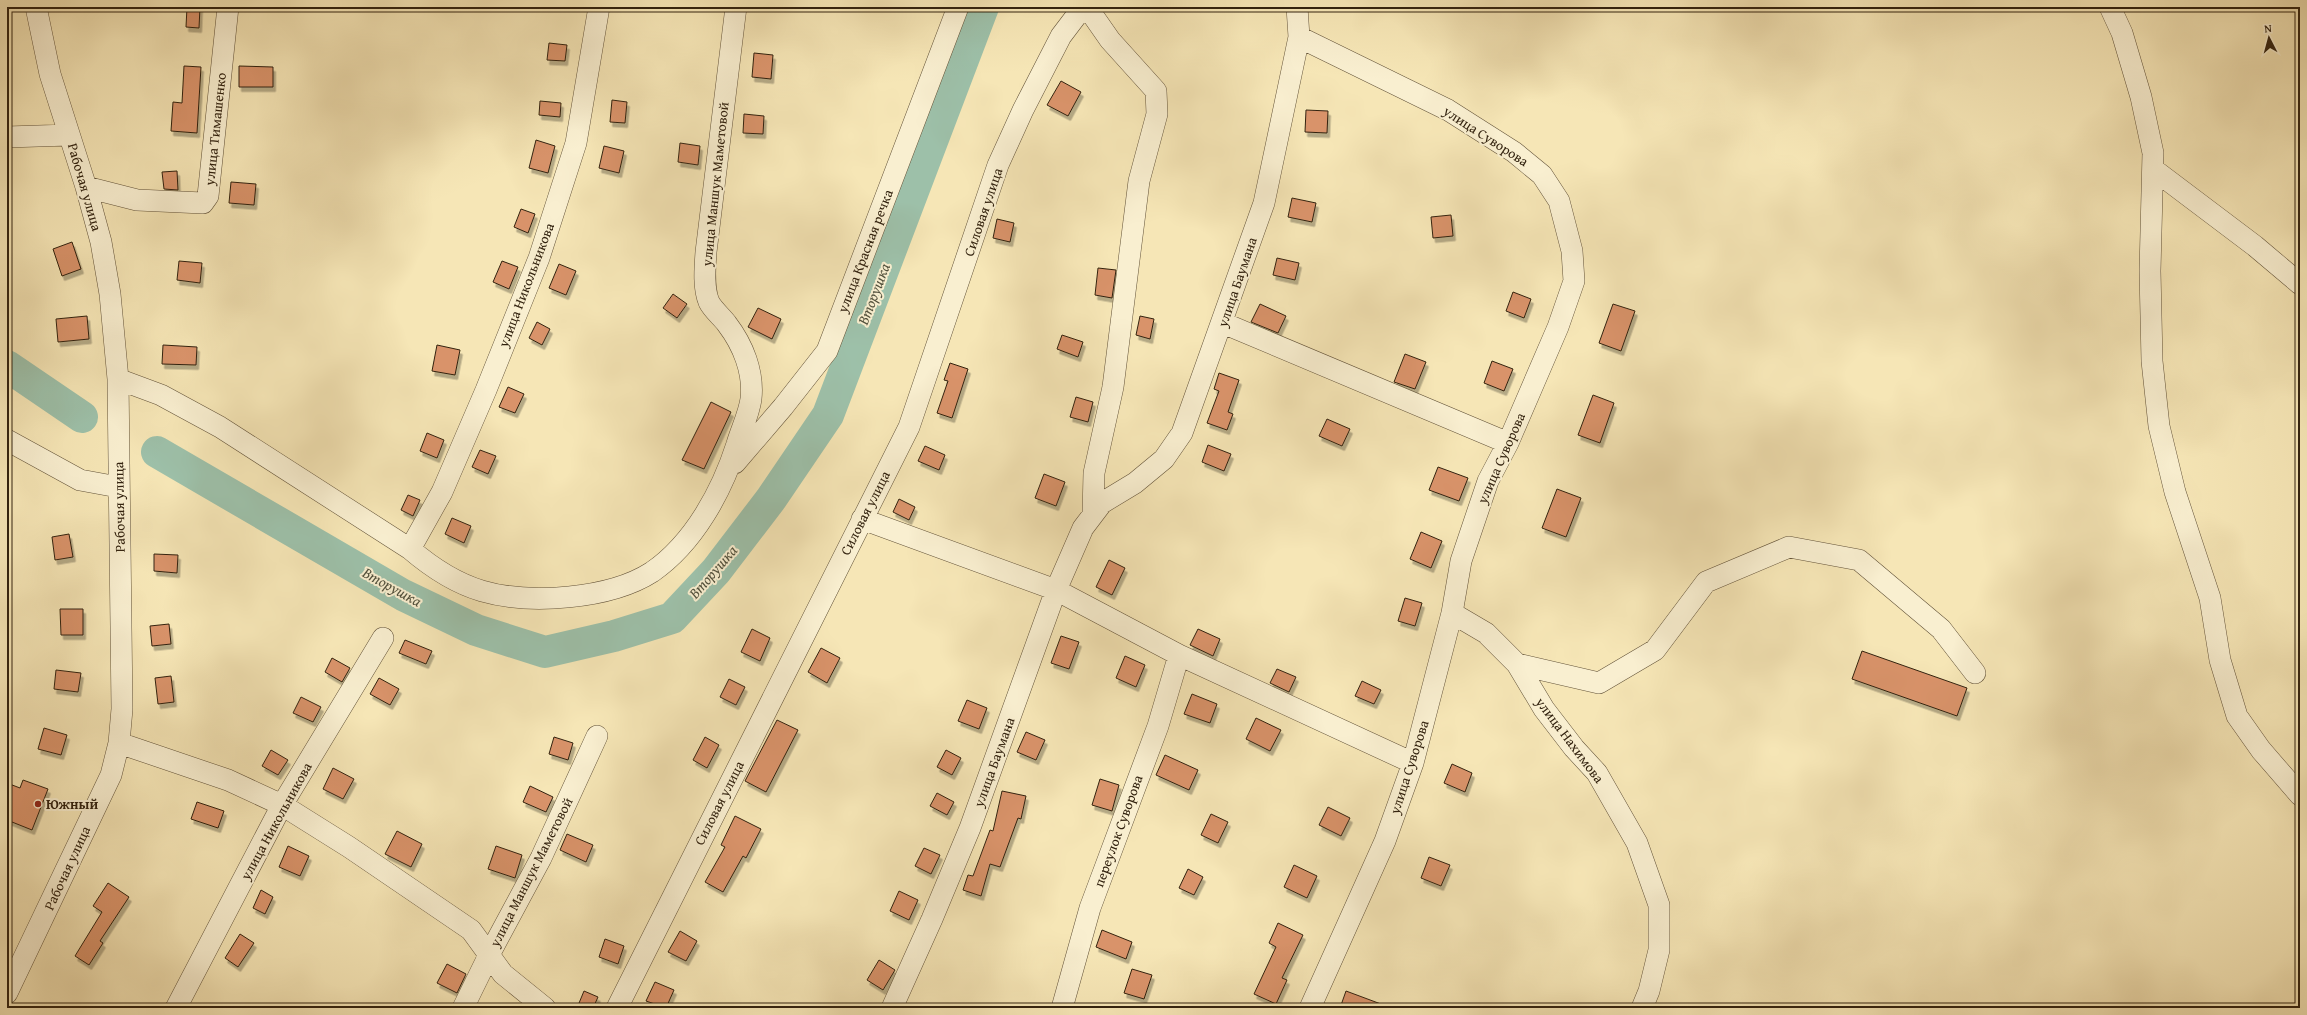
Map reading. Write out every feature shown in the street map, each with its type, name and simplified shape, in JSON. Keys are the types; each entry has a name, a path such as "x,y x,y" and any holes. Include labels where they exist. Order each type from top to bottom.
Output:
{"street":[{"name":"Рабочая улица","path":"7,993 110,775 119,743 122,708 118,487 118,379 110,294 101,242 86,187 50,74 36,7"},
{"name":"улица Тимашенко","path":"86,187 137,200 204,203 208,196 228,7"},
{"name":"улица Никольникова","path":"410,549 442,492 486,390 539,258 576,143 599,7"},
{"name":"улица Маншук Маметовой","path":"118,379 161,395 220,427 410,549 437,571 482,591 536,599 570,597 623,587 652,571 680,547 708,510 729,469 750,400 750,373 743,348 728,324 709,302 705,280 706,252 736,7"},
{"name":"улица Красная речка","path":"729,469 783,407 827,351 958,7"},
{"name":"Силовая улица","path":"616,1008 909,427 998,165 1023,110 1061,36 1083,7"},
{"path":"1087,7 1110,40 1156,91 1157,114 1139,181 1113,387 1094,473 1093,515"},
{"name":"улица Баумана","path":"892,1008 932,919 970,828 1056,590 1083,528 1102,503 1135,483 1164,459 1182,433 1223,323 1264,203 1299,37 1297,7"},
{"path":"2110,7 2122,33 2141,97 2153,153 2150,272 2152,362 2161,434 2175,492 2210,598 2220,660 2237,716 2261,750 2300,795"},
{"name":"улица Суворова","path":"1299,37 1448,110 1507,148 1542,174 1559,201 1572,251 1574,281 1558,327 1508,442 1488,481 1461,561 1452,613 1413,763 1385,841 1310,1008"},
{"path":"7,137 70,135"},
{"path":"2153,169 2255,246 2300,284"},
{"path":"1223,323 1508,442"},
{"path":"7,440 80,480 118,487"},
{"path":"862,519 1056,590 1179,656 1413,763"},
{"path":"1517,664 1599,683 1655,650 1706,582 1789,547 1859,560 1941,629 1975,672"},
{"name":"улица Нахимова","path":"1452,613 1486,633 1517,664 1544,709 1574,748 1598,773 1637,843 1659,905 1659,950 1649,991 1642,1008"},
{"name":"улица Никольникова","path":"176,1008 282,806 383,638"},
{"name":"переулок Суворова","path":"1062,1008 1090,908 1158,726 1179,656"},
{"name":"улица Маншук Маметовой","path":"463,1008 490,953 541,858 597,736"},
{"path":"119,743 228,780 282,806 369,860 471,930 490,953 504,974 544,1008"}],"building":[{"path":"187,7 200,7 199,28 186,27"},
{"path":"549,43 567,45 565,61 547,60"},
{"path":"754,53 773,55 771,79 752,77"},
{"path":"184,66 201,67 197,133 171,131 173,102 182,103"},
{"path":"239,66 273,67 273,87 239,87"},
{"path":"1061,81 1081,92 1068,116 1047,105"},
{"path":"612,100 627,102 625,123 610,122"},
{"path":"540,101 561,103 560,117 539,115"},
{"path":"1306,110 1328,111 1327,133 1305,132"},
{"path":"744,114 764,116 763,134 743,133"},
{"path":"536,140 555,146 548,173 529,168"},
{"path":"680,143 700,146 698,165 678,162"},
{"path":"604,146 624,151 619,173 599,168"},
{"path":"177,171 178,190 164,189 162,172"},
{"path":"231,182 256,184 254,205 229,203"},
{"path":"1292,198 1316,203 1312,222 1288,217"},
{"path":"521,209 535,214 528,233 514,227"},
{"path":"1451,215 1453,236 1433,238 1431,217"},
{"path":"997,219 1014,223 1010,242 993,238"},
{"path":"72,242 81,269 62,276 53,249"},
{"path":"1277,258 1299,263 1295,280 1273,275"},
{"path":"179,261 202,263 200,283 177,280"},
{"path":"502,261 518,267 509,289 493,282"},
{"path":"559,264 576,271 566,295 549,288"},
{"path":"1098,268 1116,270 1112,298 1095,295"},
{"path":"1513,292 1531,299 1524,318 1506,311"},
{"path":"673,294 687,304 677,318 663,308"},
{"path":"1260,304 1286,316 1278,333 1251,322"},
{"path":"1613,304 1635,311 1621,351 1599,343"},
{"path":"758,308 781,319 772,339 748,327"},
{"path":"87,316 89,339 58,342 56,319"},
{"path":"1140,316 1154,319 1150,339 1136,335"},
{"path":"537,322 550,329 542,345 529,338"},
{"path":"1062,335 1083,342 1078,357 1057,349"},
{"path":"163,345 197,347 196,365 162,364"},
{"path":"437,345 460,350 455,375 432,371"},
{"path":"1405,354 1426,362 1415,389 1394,382"},
{"path":"1492,361 1513,369 1504,391 1484,383"},
{"path":"950,363 968,369 952,418 937,413 948,381 944,380"},
{"path":"1219,373 1239,380 1228,412 1233,414 1227,430 1207,423 1219,391 1214,389"},
{"path":"508,387 524,394 515,413 499,407"},
{"path":"1593,395 1614,403 1600,443 1578,435"},
{"path":"1076,397 1093,402 1088,422 1070,417"},
{"path":"711,402 731,412 704,469 682,460"},
{"path":"1327,419 1350,429 1342,446 1319,436"},
{"path":"427,433 444,440 437,458 420,451"},
{"path":"1208,445 1231,454 1224,471 1202,462"},
{"path":"925,446 945,455 939,470 918,461"},
{"path":"480,450 496,456 488,474 472,467"},
{"path":"1438,467 1468,478 1459,501 1429,490"},
{"path":"1044,474 1065,482 1056,506 1035,498"},
{"path":"1557,489 1581,498 1566,537 1542,528"},
{"path":"408,495 420,500 413,516 401,510"},
{"path":"899,499 915,507 909,520 893,512"},
{"path":"452,518 471,526 464,543 445,534"},
{"path":"1421,532 1442,541 1431,568 1410,559"},
{"path":"69,534 73,557 55,560 52,537"},
{"path":"154,554 178,555 177,573 154,571"},
{"path":"1109,560 1125,568 1112,595 1096,587"},
{"path":"1405,598 1422,603 1415,626 1398,621"},
{"path":"60,609 83,609 83,635 61,635"},
{"path":"169,624 171,644 152,646 150,626"},
{"path":"752,629 770,638 760,661 741,652"},
{"path":"1198,629 1220,639 1213,656 1190,645"},
{"path":"1061,636 1079,642 1069,669 1051,663"},
{"path":"405,640 432,651 426,664 399,653"},
{"path":"821,648 840,658 827,683 808,672"},
{"path":"1862,651 1967,688 1957,716 1852,679"},
{"path":"1125,656 1145,665 1136,687 1116,678"},
{"path":"332,658 350,668 342,682 325,672"},
{"path":"1277,669 1296,677 1289,692 1270,683"},
{"path":"56,670 81,673 78,692 54,689"},
{"path":"171,676 174,702 158,704 155,678"},
{"path":"379,678 399,689 390,705 370,694"},
{"path":"729,679 745,687 736,705 720,697"},
{"path":"1362,681 1381,690 1374,704 1355,696"},
{"path":"1192,694 1217,704 1210,723 1184,714"},
{"path":"301,697 321,707 313,722 293,713"},
{"path":"967,700 987,708 979,729 958,721"},
{"path":"1256,718 1281,730 1270,751 1246,739"},
{"path":"777,720 798,730 766,792 745,781"},
{"path":"44,728 67,735 61,755 38,749"},
{"path":"1026,732 1045,740 1036,760 1017,752"},
{"path":"554,737 573,743 568,760 549,754"},
{"path":"705,737 719,745 707,768 693,760"},
{"path":"271,750 288,760 278,775 262,766"},
{"path":"946,750 961,758 952,775 937,767"},
{"path":"1165,755 1198,770 1189,790 1156,775"},
{"path":"1452,764 1472,773 1465,792 1444,783"},
{"path":"333,768 354,779 343,799 323,789"},
{"path":"1100,779 1119,785 1112,811 1092,805"},
{"path":"23,780 48,789 32,830 7,820 7,783 20,788"},
{"path":"530,786 553,797 546,812 523,802"},
{"path":"1002,791 1026,796 1021,819 1018,818 1000,867 990,864 981,896 963,890 968,875 973,876 990,830 993,831"},
{"path":"937,793 954,802 947,815 930,806"},
{"path":"197,802 224,811 218,828 191,819"},
{"path":"1328,807 1350,818 1341,836 1319,825"},
{"path":"1211,814 1228,822 1218,843 1201,835"},
{"path":"735,816 761,829 746,858 743,856 723,892 705,882 725,847 721,845"},
{"path":"397,831 422,844 411,867 385,854"},
{"path":"567,834 593,845 586,862 560,850"},
{"path":"288,846 309,856 300,876 279,867"},
{"path":"496,846 522,855 515,878 488,869"},
{"path":"924,848 940,855 931,874 915,866"},
{"path":"1429,857 1450,865 1441,886 1421,878"},
{"path":"1294,865 1317,876 1307,898 1284,887"},
{"path":"1188,869 1203,877 1194,895 1179,888"},
{"path":"108,883 129,897 100,941 103,943 89,965 75,956 102,912 93,906"},
{"path":"261,890 273,897 265,914 253,908"},
{"path":"899,891 918,900 909,920 890,911"},
{"path":"1278,923 1303,935 1282,978 1287,980 1276,1004 1254,994 1276,947 1269,943"},
{"path":"1102,930 1132,942 1126,959 1096,947"},
{"path":"680,931 697,941 686,961 668,952"},
{"path":"240,934 254,943 238,967 225,958"},
{"path":"605,939 624,946 618,964 599,957"},
{"path":"879,960 895,970 883,990 867,980"},
{"path":"447,964 466,974 457,993 437,983"},
{"path":"1132,969 1152,975 1144,999 1124,993"},
{"path":"655,982 674,990 666,1008 646,1001"},
{"path":"584,991 598,997 593,1008 577,1008"},
{"path":"1346,991 1389,1007 1340,1008"}],"waterway":[{"name":"Вторушка","path":"157,452 403,595 476,630 545,652 614,636 672,618 716,571 771,499 828,415 983,7"},
{"name":"Вторушка","path":"7,366 82,417"}],"place":[{"name":"Южный","path":"38,804"}]}
